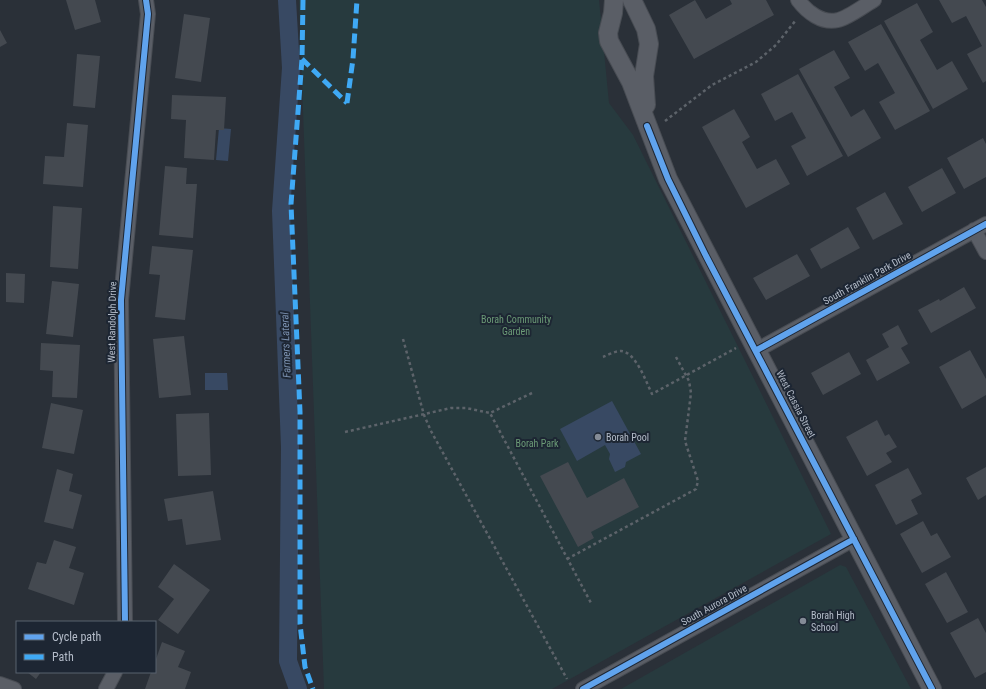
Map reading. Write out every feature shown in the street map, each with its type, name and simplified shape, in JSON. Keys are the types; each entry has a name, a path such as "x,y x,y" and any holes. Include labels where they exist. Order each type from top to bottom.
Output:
{"street":[{"name":"West Randolph Drive","path":"125,621 121,300 148,14 146,0"},
{"name":"West Cassia Street","path":"614,0 613,13 608,33 608,42 656,123 668,179 932,689"},
{"path":"632,0 646,29 650,44 644,76 656,123"},
{"path":"801,9 823,19 838,20 874,0"},
{"path":"980,227 986,252"},
{"name":"South Franklin Park Drive","path":"757,350 980,227"},
{"name":"South Aurora Drive","path":"584,689 854,539"},
{"path":"106,689 114,673"},
{"path":"0,684 14,689"}],"path":[{"path":"656,123 668,120 690,100 712,85 756,62 776,45 801,9"},
{"path":"403,339 424,415 567,679"},
{"path":"602,357 621,351 629,354 638,365 652,394 736,348"},
{"path":"567,559 696,489 698,481 685,441 687,416 691,404 691,393 686,376 676,358"},
{"path":"345,432 451,408 466,408 490,413 532,393"},
{"path":"490,413 591,603"}],"green space":[{"name":"Borah Park","path":"299,0 599,0 609,103 633,135 831,534 552,689 324,689"},
{"name":"Borah High School","path":"840,565 846,567 911,689 621,689"}],"water":[{"path":"219,128 231,129 228,161 216,160"},
{"path":"205,373 227,373 228,390 205,390"},
{"name":"Borah Pool","path":"612,401 641,454 626,462 625,467 615,472 609,459 610,454 605,445 577,461 560,429"}],"building":[{"path":"66,0 95,0 101,22 75,30"},
{"path":"695,0 706,19 732,4 730,0 766,0 774,15 694,59 669,15"},
{"path":"939,0 982,0 986,7 986,81 983,83 967,54 982,46 966,16 952,23"},
{"path":"917,3 933,32 920,40 937,70 952,61 968,89 933,109 884,21"},
{"path":"184,14 210,18 201,82 175,78"},
{"path":"881,24 930,111 895,130 879,102 895,93 878,63 865,71 848,42"},
{"path":"0,30 7,43 0,47"},
{"path":"834,50 850,78 834,87 851,117 864,109 881,138 848,157 799,69"},
{"path":"77,54 100,56 95,108 73,106"},
{"path":"798,74 843,156 807,176 791,146 806,138 792,112 775,121 761,94"},
{"path":"172,95 226,97 224,130 216,130 214,160 184,158 186,120 171,119"},
{"path":"734,109 750,137 742,142 757,169 776,159 790,184 746,208 702,127"},
{"path":"67,123 88,125 83,187 43,184 45,156 64,157"},
{"path":"983,138 986,144 986,177 964,189 947,158"},
{"path":"165,166 187,168 186,184 197,184 193,238 159,235"},
{"path":"942,168 956,193 922,212 908,187"},
{"path":"885,192 903,224 873,240 856,208"},
{"path":"53,206 82,208 78,269 50,267"},
{"path":"848,227 860,248 821,269 810,249"},
{"path":"152,246 193,250 185,320 155,317 160,275 149,274"},
{"path":"797,254 810,276 766,300 753,278"},
{"path":"6,273 25,274 24,303 6,302"},
{"path":"52,281 79,284 73,337 46,334"},
{"path":"964,287 976,308 931,333 918,310 939,299 940,301"},
{"path":"898,325 908,344 901,348 910,363 877,381 866,360 889,347 882,334"},
{"path":"184,336 191,395 159,398 153,339"},
{"path":"41,343 80,345 77,398 52,397 53,371 40,370"},
{"path":"970,350 986,379 986,395 962,409 939,367"},
{"path":"849,352 861,374 823,395 811,373"},
{"path":"51,403 83,410 74,454 42,448"},
{"path":"209,413 211,475 178,476 176,414"},
{"path":"877,420 885,436 889,434 897,447 886,453 892,462 867,476 846,437"},
{"path":"568,462 587,498 624,478 639,507 591,532 594,538 578,547 540,476"},
{"path":"986,467 986,495 978,500 966,478"},
{"path":"908,468 922,494 911,500 918,514 896,525 875,485"},
{"path":"57,469 73,474 69,491 82,495 73,529 44,522"},
{"path":"213,491 221,540 186,545 182,519 168,521 164,499"},
{"path":"923,521 931,536 937,533 951,557 922,573 900,534"},
{"path":"54,540 76,547 69,568 84,573 74,605 28,589 37,562 46,564"},
{"path":"174,564 210,590 178,634 158,620 174,599 158,587"},
{"path":"946,572 968,612 947,623 925,584"},
{"path":"978,618 986,633 986,672 975,678 950,633"},
{"path":"162,642 185,651 178,667 191,672 185,689 145,689 151,673 156,673 156,659"},
{"path":"28,673 40,673 36,679"}],"waterway":[{"name":"Farmers Lateral","path":"287,0 291,68 281,211 290,447 288,661 298,689"}],"marked path":[{"path":"303,0 302,59 291,204 300,412 300,624 305,667 313,689"},
{"path":"347,103 353,59 357,0"},
{"path":"302,59 347,103"}],"cycle path":[{"path":"125,621 121,300 148,14 146,0"},
{"path":"647,126 668,179 706,256 932,689"},
{"path":"757,350 986,224"},
{"path":"583,689 854,539"}],"place":[{"name":"Borah Pool","path":"598,437"},
{"name":"Borah High School","path":"803,621"}],"park label":[{"name":"Borah Community Garden","path":"516,324"}]}
